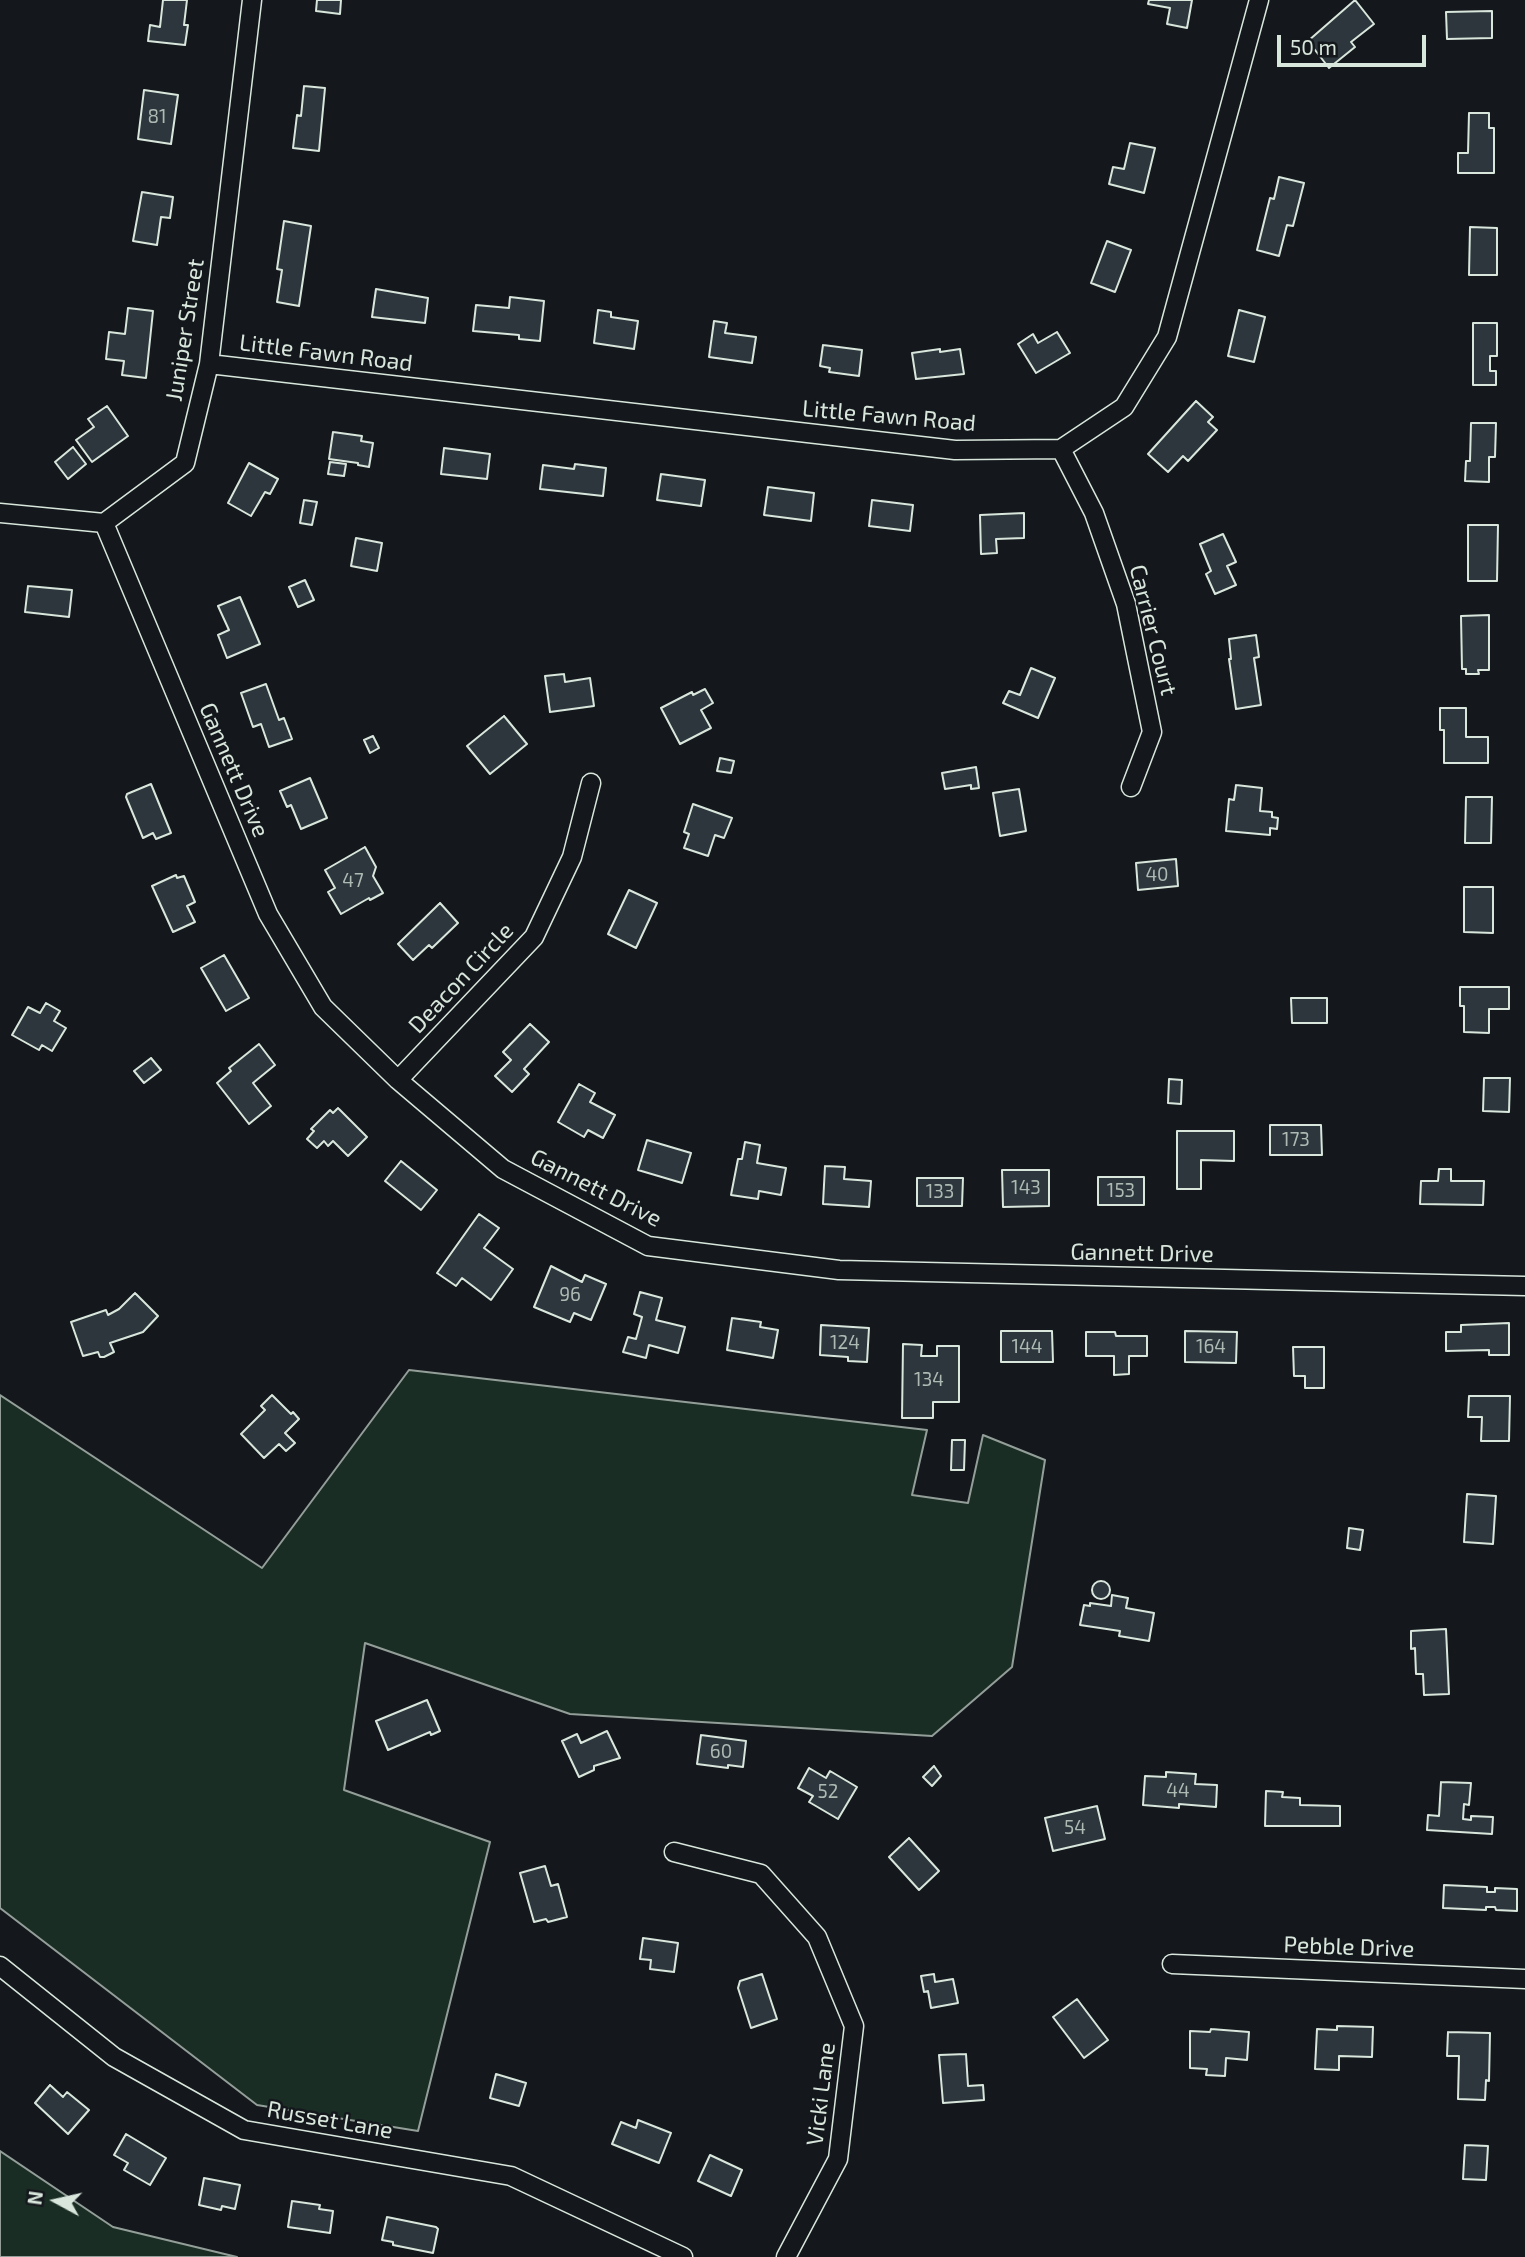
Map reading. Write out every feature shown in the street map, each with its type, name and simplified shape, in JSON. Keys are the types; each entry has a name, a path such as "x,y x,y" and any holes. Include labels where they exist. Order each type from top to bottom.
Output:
{"street":[{"name":"Juniper Street","path":"104,523 185,463 209,365 252,0"},
{"path":"1061,449 1124,407 1167,337 1259,0"},
{"name":"Little Fawn Road","path":"209,365 955,450 1061,449"},
{"name":"Carrier Court","path":"1061,449 1094,513 1126,604 1152,732 1131,787"},
{"path":"0,513 104,523"},
{"name":"Gannett Drive","path":"104,523 268,914 323,1007 398,1080 503,1168 648,1246 839,1270 1525,1286"},
{"name":"Deacon Circle","path":"398,1080 534,937 572,857 591,783"},
{"name":"Vicki Lane","path":"674,1852 761,1874 817,1937 854,2026 838,2159 786,2257"},
{"name":"Pebble Drive","path":"1172,1964 1525,1979"},
{"name":"Russet Lane","path":"0,1966 114,2057 244,2130 511,2176 683,2257"}],"green space":[{"path":"409,1370 927,1430 912,1495 968,1503 983,1435 1045,1460 1012,1667 932,1736 570,1714 365,1643 344,1790 490,1842 418,2131 257,2105 0,1908 0,1395 262,1568"},
{"path":"0,2151 113,2227 237,2257 0,2257"}],"building":[{"path":"163,0 187,0 184,25 188,25 185,45 148,41 150,25 160,27"},
{"path":"317,0 341,0 340,14 316,11"},
{"path":"1149,0 1192,0 1187,28 1167,24 1170,8 1148,4"},
{"path":"1355,0 1374,24 1351,42 1355,47 1329,68 1308,41"},
{"path":"1492,11 1492,38 1447,39 1446,12"},
{"path":"304,86 325,88 319,151 293,148 297,115 301,116"},
{"path":"144,90 178,95 171,144 138,139"},
{"path":"1469,113 1489,113 1489,128 1494,128 1494,173 1458,173 1458,153 1468,153"},
{"path":"1130,143 1155,148 1144,193 1109,184 1113,167 1124,169"},
{"path":"1279,177 1304,183 1293,226 1287,225 1279,256 1257,250 1270,198 1274,199"},
{"path":"142,192 173,197 170,218 161,217 157,245 133,241"},
{"path":"284,221 311,226 299,306 277,302 282,270 277,269"},
{"path":"1470,227 1497,228 1497,275 1469,275"},
{"path":"1107,241 1131,250 1115,292 1091,283"},
{"path":"376,289 428,298 425,323 372,317"},
{"path":"510,297 544,301 540,341 519,339 519,335 473,331 476,305 509,308"},
{"path":"128,308 153,311 146,378 122,375 124,361 106,359 109,332 125,334"},
{"path":"598,310 611,312 611,317 638,321 634,349 594,343"},
{"path":"1239,310 1265,317 1254,362 1228,356"},
{"path":"714,321 727,323 725,333 756,337 752,363 709,357"},
{"path":"1473,323 1497,323 1497,356 1490,356 1490,371 1496,371 1496,385 1473,385"},
{"path":"1057,332 1070,353 1036,373 1018,344 1033,334 1038,343"},
{"path":"823,345 862,350 859,376 829,372 830,368 820,366"},
{"path":"940,349 940,352 960,349 964,374 916,379 912,353"},
{"path":"1196,401 1213,417 1208,422 1217,430 1188,461 1183,456 1168,472 1148,454"},
{"path":"107,406 128,436 92,462 76,440 94,427 88,419"},
{"path":"1471,423 1496,423 1495,457 1489,457 1489,482 1465,481 1466,461 1470,461"},
{"path":"333,432 362,436 361,441 373,443 369,467 329,459"},
{"path":"73,447 86,464 68,479 55,462"},
{"path":"444,448 490,454 487,479 441,474"},
{"path":"330,462 346,464 344,476 328,474"},
{"path":"249,463 278,479 270,494 265,492 251,516 228,503"},
{"path":"575,464 606,468 603,496 540,489 543,465 574,469"},
{"path":"661,474 705,480 701,506 657,500"},
{"path":"768,487 814,493 811,521 764,515"},
{"path":"304,500 317,502 312,525 300,523"},
{"path":"872,500 913,505 910,531 869,526"},
{"path":"1024,513 1024,538 996,539 997,553 981,554 980,515"},
{"path":"1468,525 1498,525 1497,581 1468,581"},
{"path":"1223,534 1236,562 1227,566 1236,585 1215,594 1206,574 1211,571 1200,544"},
{"path":"356,538 382,543 377,571 351,566"},
{"path":"305,580 314,600 298,607 289,587"},
{"path":"28,586 72,590 69,617 25,612"},
{"path":"240,597 260,644 227,658 218,635 229,630 218,606"},
{"path":"1489,615 1489,670 1478,670 1479,674 1466,674 1466,669 1462,669 1461,616"},
{"path":"1256,635 1259,657 1254,658 1261,705 1236,709 1229,639"},
{"path":"1031,668 1055,678 1038,718 1003,703 1009,691 1020,695"},
{"path":"564,674 565,682 590,678 594,706 550,712 545,676"},
{"path":"266,684 279,720 284,718 292,739 269,747 261,724 253,727 241,693"},
{"path":"705,689 713,703 701,710 711,728 680,744 661,708 692,692 693,695"},
{"path":"1440,708 1466,708 1466,737 1488,737 1488,763 1444,763 1444,730 1440,730"},
{"path":"504,716 527,744 490,774 467,746"},
{"path":"373,736 379,748 370,753 364,740"},
{"path":"720,758 734,761 731,773 717,771"},
{"path":"976,767 979,788 971,789 971,785 945,789 942,773"},
{"path":"310,778 327,818 301,829 291,805 287,807 280,791"},
{"path":"151,784 171,833 156,839 153,833 143,838 126,797 127,794"},
{"path":"1236,785 1262,788 1260,811 1272,812 1272,817 1278,818 1277,829 1270,828 1270,835 1226,831 1229,799 1234,800"},
{"path":"1019,789 1026,831 1000,836 993,793"},
{"path":"1466,797 1492,797 1491,843 1465,843"},
{"path":"693,804 732,818 724,838 715,835 708,856 684,848 689,834 684,832"},
{"path":"365,847 376,867 373,876 383,893 341,914 328,892 335,888 325,870"},
{"path":"1176,859 1178,886 1138,890 1136,863"},
{"path":"176,875 177,878 184,876 195,902 187,906 195,922 173,932 152,886"},
{"path":"1464,887 1493,887 1493,933 1464,932"},
{"path":"629,890 657,903 636,948 608,934"},
{"path":"440,903 458,923 432,948 429,945 413,960 398,944"},
{"path":"224,955 249,998 226,1011 201,968"},
{"path":"1460,987 1509,987 1509,1009 1489,1009 1489,1033 1464,1032 1464,1006 1460,1006"},
{"path":"1291,998 1327,998 1327,1023 1292,1023"},
{"path":"46,1003 60,1011 54,1021 66,1028 52,1051 42,1045 39,1050 12,1035 28,1007 40,1013"},
{"path":"530,1024 549,1042 524,1069 529,1074 512,1092 495,1076 511,1060 503,1052"},
{"path":"259,1044 275,1065 253,1083 271,1106 249,1124 217,1083 231,1071 229,1068"},
{"path":"151,1058 161,1070 144,1083 134,1071"},
{"path":"1484,1078 1510,1078 1509,1112 1483,1111"},
{"path":"1169,1079 1182,1080 1181,1104 1168,1103"},
{"path":"579,1084 595,1093 590,1102 615,1115 603,1138 588,1130 584,1137 558,1122"},
{"path":"338,1108 367,1137 348,1156 333,1141 328,1146 324,1141 317,1148 307,1139 314,1131 311,1129 330,1110 333,1113"},
{"path":"1270,1125 1321,1125 1322,1155 1270,1155"},
{"path":"1177,1131 1234,1131 1234,1161 1201,1160 1201,1189 1177,1189"},
{"path":"647,1140 691,1153 682,1183 638,1170"},
{"path":"745,1142 760,1145 757,1163 786,1168 781,1195 759,1191 758,1199 731,1195 738,1159 742,1159"},
{"path":"401,1161 437,1190 421,1210 385,1181"},
{"path":"825,1166 845,1167 844,1179 871,1181 869,1207 823,1204"},
{"path":"1439,1169 1451,1169 1451,1181 1484,1181 1483,1205 1420,1204 1421,1181 1438,1181"},
{"path":"1002,1170 1049,1170 1049,1206 1003,1207"},
{"path":"1098,1177 1144,1177 1144,1205 1098,1205"},
{"path":"917,1178 963,1178 962,1206 917,1206"},
{"path":"479,1214 499,1228 484,1248 513,1269 491,1300 462,1278 456,1286 437,1273"},
{"path":"551,1266 582,1282 585,1275 606,1284 591,1320 574,1313 570,1322 534,1307"},
{"path":"640,1292 662,1298 656,1320 685,1327 678,1353 649,1345 646,1358 623,1352 628,1337 636,1339 642,1317 634,1314"},
{"path":"135,1293 158,1316 143,1332 110,1343 114,1352 104,1357 100,1357 98,1352 83,1356 71,1322 106,1310 108,1315 119,1309"},
{"path":"732,1318 761,1322 760,1327 778,1330 773,1358 727,1350"},
{"path":"1509,1323 1509,1355 1489,1355 1489,1350 1446,1351 1446,1332 1461,1332 1461,1325"},
{"path":"821,1325 869,1328 867,1362 848,1361 848,1357 820,1355"},
{"path":"1001,1331 1052,1331 1053,1362 1001,1362"},
{"path":"1185,1331 1237,1332 1236,1363 1185,1362"},
{"path":"1086,1332 1147,1336 1147,1356 1129,1356 1129,1374 1114,1375 1114,1356 1086,1356"},
{"path":"903,1344 922,1345 921,1356 937,1356 937,1346 959,1346 959,1402 933,1402 933,1418 902,1418"},
{"path":"1293,1347 1324,1347 1324,1388 1305,1388 1305,1376 1294,1376"},
{"path":"272,1395 299,1419 285,1433 295,1443 286,1451 279,1444 264,1458 241,1434 265,1410 261,1406"},
{"path":"1469,1396 1510,1396 1509,1441 1481,1441 1482,1417 1468,1417"},
{"path":"952,1440 965,1440 964,1470 951,1470"},
{"path":"1467,1494 1496,1496 1493,1544 1464,1542"},
{"path":"1349,1528 1363,1530 1360,1550 1347,1548"},
{"path":"1101,1581 1107,1584 1110,1590 1107,1596 1101,1599 1095,1596 1092,1590 1095,1584"},
{"path":"1112,1595 1128,1598 1126,1608 1154,1613 1149,1641 1119,1636 1120,1631 1080,1625 1084,1605 1090,1606 1090,1603 1111,1606"},
{"path":"1446,1629 1449,1694 1424,1695 1423,1674 1416,1674 1411,1631"},
{"path":"427,1700 440,1731 431,1735 430,1732 388,1750 376,1721"},
{"path":"607,1731 620,1758 594,1766 594,1770 579,1777 562,1741 577,1734 581,1743"},
{"path":"701,1735 746,1741 743,1767 697,1764"},
{"path":"934,1766 941,1776 932,1786 923,1777"},
{"path":"809,1768 826,1778 830,1771 857,1787 838,1819 809,1802 813,1796 798,1788"},
{"path":"1166,1772 1196,1774 1195,1784 1217,1785 1216,1807 1143,1805 1145,1776 1166,1777"},
{"path":"1441,1782 1471,1783 1469,1805 1464,1804 1463,1819 1471,1820 1471,1816 1493,1817 1492,1834 1427,1830 1428,1815 1439,1816"},
{"path":"1266,1791 1283,1792 1282,1797 1300,1798 1300,1805 1340,1806 1340,1826 1265,1826"},
{"path":"1097,1806 1105,1839 1053,1851 1045,1818"},
{"path":"909,1838 939,1871 919,1890 889,1857"},
{"path":"545,1866 551,1886 558,1884 567,1917 534,1922 520,1873"},
{"path":"1444,1885 1487,1887 1487,1892 1495,1892 1495,1888 1517,1889 1517,1911 1496,1910 1495,1907 1486,1907 1486,1910 1443,1908"},
{"path":"643,1938 678,1943 674,1972 650,1969 651,1960 640,1959"},
{"path":"762,1974 777,2019 751,2028 738,1988 740,1981"},
{"path":"934,1974 935,1982 953,1979 958,2003 931,2008 928,1991 924,1992 921,1976"},
{"path":"1077,1999 1108,2040 1084,2058 1053,2017"},
{"path":"1337,2026 1373,2027 1372,2057 1339,2056 1339,2070 1315,2069 1317,2029 1337,2030"},
{"path":"1211,2029 1249,2032 1247,2060 1226,2058 1225,2076 1206,2075 1207,2069 1190,2068 1190,2031 1210,2032"},
{"path":"1448,2032 1490,2033 1489,2081 1486,2080 1485,2100 1458,2099 1459,2056 1447,2056"},
{"path":"966,2054 968,2086 983,2085 984,2100 943,2103 939,2055"},
{"path":"496,2074 526,2083 519,2106 490,2098"},
{"path":"50,2085 63,2097 67,2092 89,2110 68,2134 35,2103"},
{"path":"638,2120 671,2133 659,2163 612,2144 621,2122 636,2128"},
{"path":"126,2134 166,2158 150,2185 124,2170 128,2163 114,2155"},
{"path":"1465,2145 1488,2146 1486,2180 1463,2179"},
{"path":"710,2155 742,2170 731,2196 698,2181"},
{"path":"204,2178 240,2185 235,2209 222,2206 221,2210 199,2205"},
{"path":"292,2201 320,2205 319,2209 333,2211 330,2233 288,2227"},
{"path":"387,2217 436,2227 438,2229 433,2253 393,2245 393,2242 382,2240"}]}
